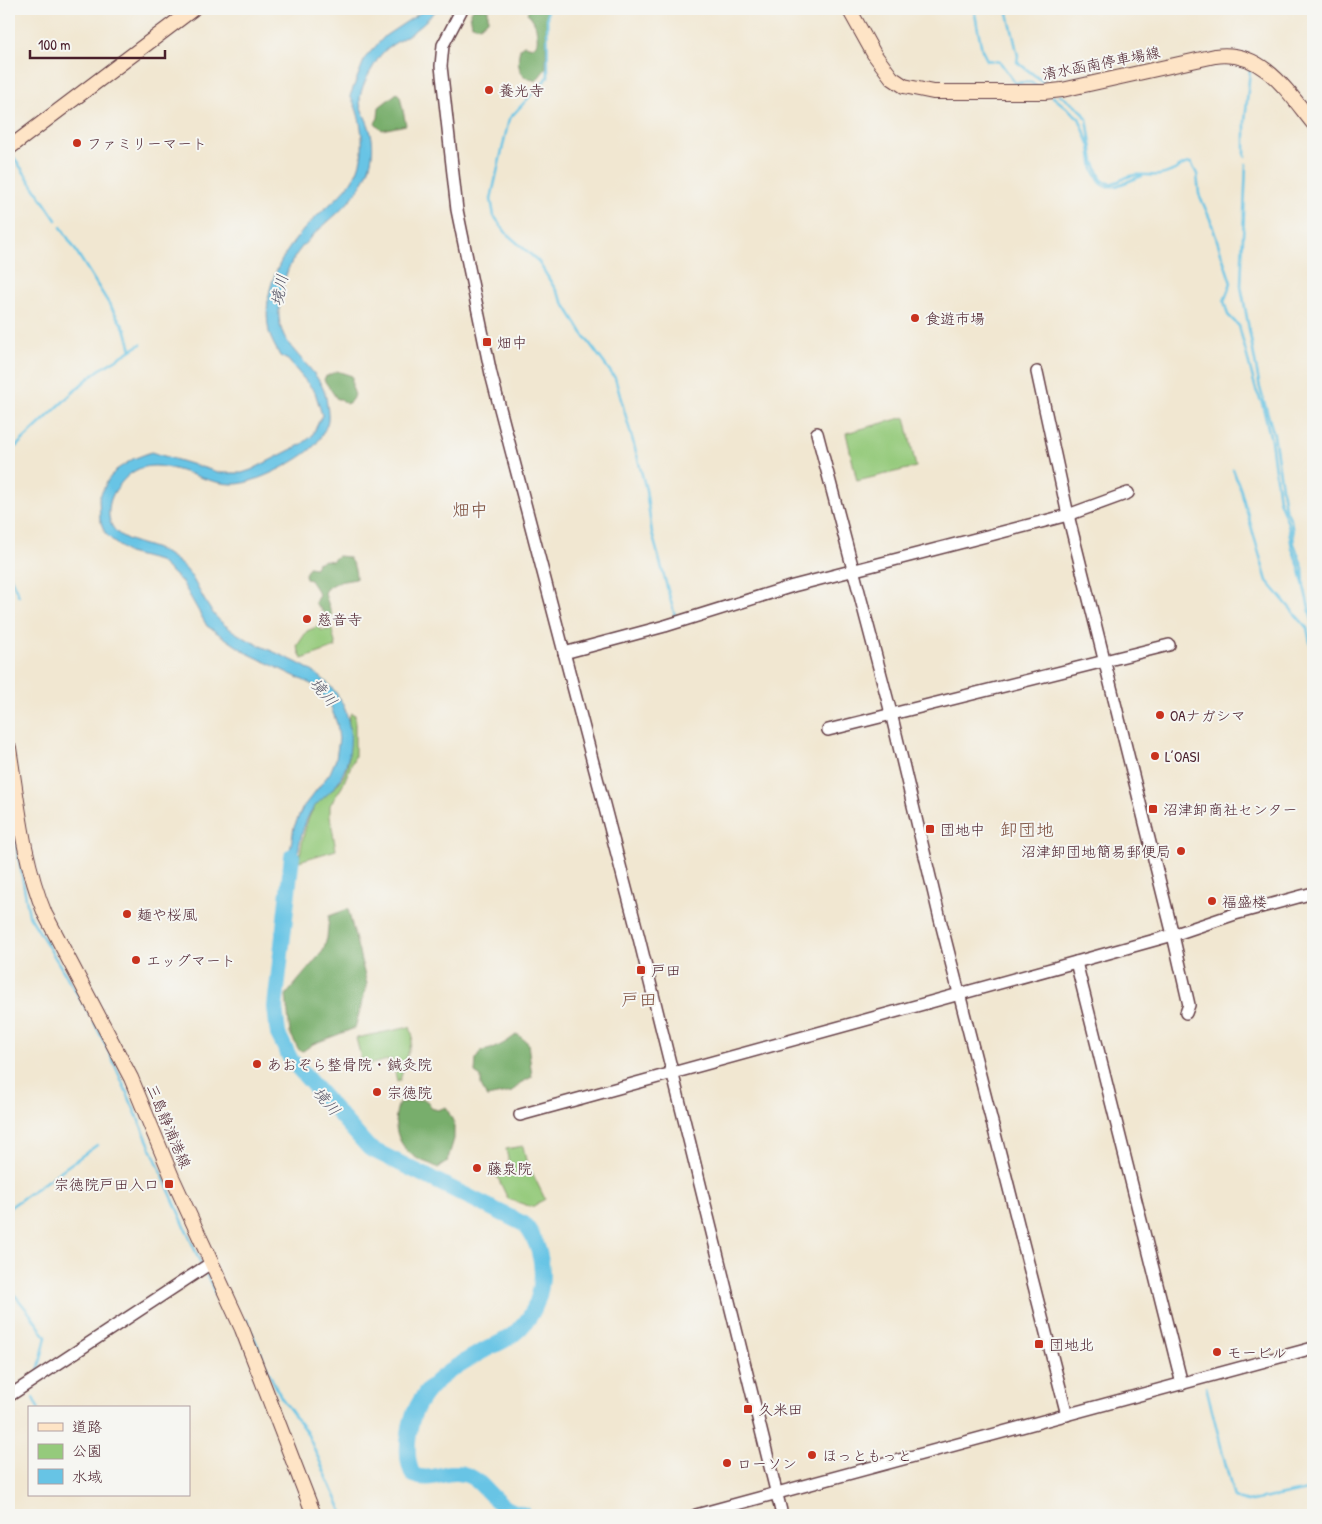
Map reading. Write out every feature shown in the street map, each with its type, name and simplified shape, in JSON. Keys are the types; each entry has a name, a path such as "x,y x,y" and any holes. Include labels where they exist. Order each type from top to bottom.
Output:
{"main road":[{"path":"9,148 193,9"},
{"name":"清水函南停車場線","path":"850,9 874,54 892,78 904,86 922,91 950,94 1044,92 1215,56 1229,56 1253,61 1268,70 1313,123"},
{"name":"三島静浦港線","path":"9,748 26,861 33,886 45,914 119,1053 206,1267 242,1329 314,1515"}],"street":[{"path":"462,9 443,45 440,66 457,210 491,374 672,1074 782,1515"},
{"path":"1036,372 1068,515 1106,660 1173,935 1189,1005 1186,1013"},
{"path":"817,433 891,713 1066,1415"},
{"path":"564,653 665,626 793,586 1068,515 1128,493"},
{"path":"828,730 1168,645"},
{"path":"520,1114 672,1074 1173,935 1235,914 1313,893"},
{"path":"1076,962 1182,1384"},
{"path":"9,1396 206,1267"},
{"path":"696,1515 776,1495 1313,1348"}],"green space":[{"path":"473,9 488,9 488,20 480,27 472,25 470,14"},
{"path":"529,9 547,9 546,68 536,81 526,78 522,74 519,63 521,47 524,45 533,47 537,43 537,31 527,13"},
{"path":"397,93 400,96 406,125 382,130 375,123 378,118 379,107"},
{"path":"337,371 352,376 352,387 355,395 346,404 341,399 337,399 324,380 325,377"},
{"path":"905,417 916,467 857,481 846,433"},
{"path":"338,556 348,557 352,562 356,572 356,579 338,582 326,589 325,594 332,615 329,618 315,603 319,594 310,580 306,579 305,574 309,567 315,568 317,563 325,560 332,561"},
{"path":"319,626 321,630 332,630 336,647 302,659 297,646 307,631"},
{"path":"351,713 355,715 355,756 342,787 330,805 336,850 299,861 305,828 313,809 320,799 342,779 345,773 348,758 348,725"},
{"path":"348,909 367,984 355,1028 313,1044 303,1051 299,1050 290,1033 286,995 323,951 327,938 329,916"},
{"path":"410,1027 413,1037 400,1080 397,1081 392,1059 363,1066 356,1038"},
{"path":"517,1034 528,1043 532,1077 520,1083 512,1092 487,1097 481,1086 481,1077 475,1073 476,1059 481,1051 501,1045"},
{"path":"424,1099 431,1108 438,1110 446,1107 454,1123 454,1139 447,1162 438,1168 413,1156 402,1143 396,1128 396,1111 399,1103"},
{"path":"523,1146 526,1160 545,1199 532,1207 508,1199 497,1176 510,1168 506,1149"}],"water":[{"path":"426,9 438,9 415,30 393,44 380,56 363,87 360,103 371,134 373,148 369,169 363,182 340,211 302,246 285,278 279,318 287,342 312,371 324,392 328,420 320,438 308,452 299,458 265,476 243,483 219,483 173,469 158,466 144,467 130,474 118,487 112,497 109,509 112,526 117,532 132,541 158,549 175,560 189,573 207,604 220,621 238,634 317,675 333,689 344,707 350,731 346,767 336,785 310,813 300,843 297,875 285,880 294,827 303,807 330,773 336,759 339,739 337,724 330,704 315,686 247,653 207,626 182,582 159,561 128,553 105,533 100,520 99,498 108,480 116,470 133,459 151,452 221,473 242,473 302,444 312,436 322,415 315,392 288,360 280,356 269,332 268,298 272,282 278,267 296,239 346,188 358,169 362,154 362,133 357,111 350,96 365,58 385,36"}],"waterway":[{"path":"547,9 548,77 509,119 491,199 494,216 507,234 538,261 582,333 615,378 646,490 652,533 675,616"},
{"path":"974,9 982,50 987,60 1000,62 1015,83 1030,82 1039,87"},
{"path":"1007,9 1018,56 1017,62 1050,87"},
{"path":"1245,156 1245,121 1250,70"},
{"path":"1060,95 1082,111 1087,119 1094,162 1102,181 1111,183 1135,175 1166,174 1185,164 1191,163 1197,174 1199,194 1210,219 1231,283 1224,301 1228,315 1239,326 1256,390 1262,403 1271,440 1279,500 1288,523 1292,548 1299,566 1313,624"},
{"path":"1052,96 1079,118 1090,146 1093,169 1101,184 1116,186 1142,176"},
{"path":"11,153 56,220"},
{"path":"1246,164 1241,286 1260,388 1274,435 1285,508 1291,520 1294,544 1303,568 1304,584"},
{"path":"61,227 126,331 131,350"},
{"path":"9,453 84,382 99,370 141,344"},
{"path":"1233,469 1267,581 1307,628 1313,655"},
{"path":"9,574 19,596"},
{"path":"9,804 29,915 89,1013"},
{"name":"境川","path":"292,856 275,1007 278,1034 291,1060 369,1148 524,1224 533,1237 538,1250 542,1280 534,1309 526,1322 508,1338 446,1373 435,1383 418,1405 412,1419 408,1444 409,1460 413,1475 427,1478 457,1473 469,1476 503,1506 525,1515"},
{"path":"94,1022 111,1056 201,1264"},
{"path":"9,1208 97,1145"},
{"path":"205,1271 227,1316"},
{"path":"9,1288 46,1337 38,1372"},
{"path":"246,1319 272,1379 281,1397 307,1433 344,1515"},
{"path":"1206,1386 1234,1498 1247,1502 1313,1489"},
{"path":"33,1398 37,1406"},
{"path":"113,1510 115,1515"}],"place":[{"name":"養光寺","path":"489,90"},
{"name":"ファミリーマート","path":"77,143"},
{"name":"食遊市場","path":"915,318"},
{"name":"畑中","path":"487,342"},
{"name":"慈音寺","path":"307,619"},
{"name":"OAナガシマ","path":"1160,715"},
{"name":"L’OASI","path":"1155,756"},
{"name":"沼津卸商社センター","path":"1153,809"},
{"name":"団地中","path":"930,829"},
{"name":"沼津卸団地簡易郵便局","path":"1181,851"},
{"name":"福盛楼","path":"1212,901"},
{"name":"麺や桜風","path":"127,914"},
{"name":"エッグマート","path":"136,960"},
{"name":"戸田","path":"641,970"},
{"name":"あおぞら整骨院・鍼灸院","path":"257,1064"},
{"name":"宗徳院","path":"377,1092"},
{"name":"藤泉院","path":"477,1168"},
{"name":"宗徳院戸田入口","path":"169,1184"},
{"name":"団地北","path":"1039,1344"},
{"name":"モービル","path":"1217,1352"},
{"name":"久米田","path":"748,1409"},
{"name":"ほっともっと","path":"812,1455"},
{"name":"ローソン","path":"727,1463"}],"district":[{"name":"畑中","path":"470,509"},
{"name":"卸団地","path":"1027,829"},
{"name":"戸田","path":"639,999"}]}
